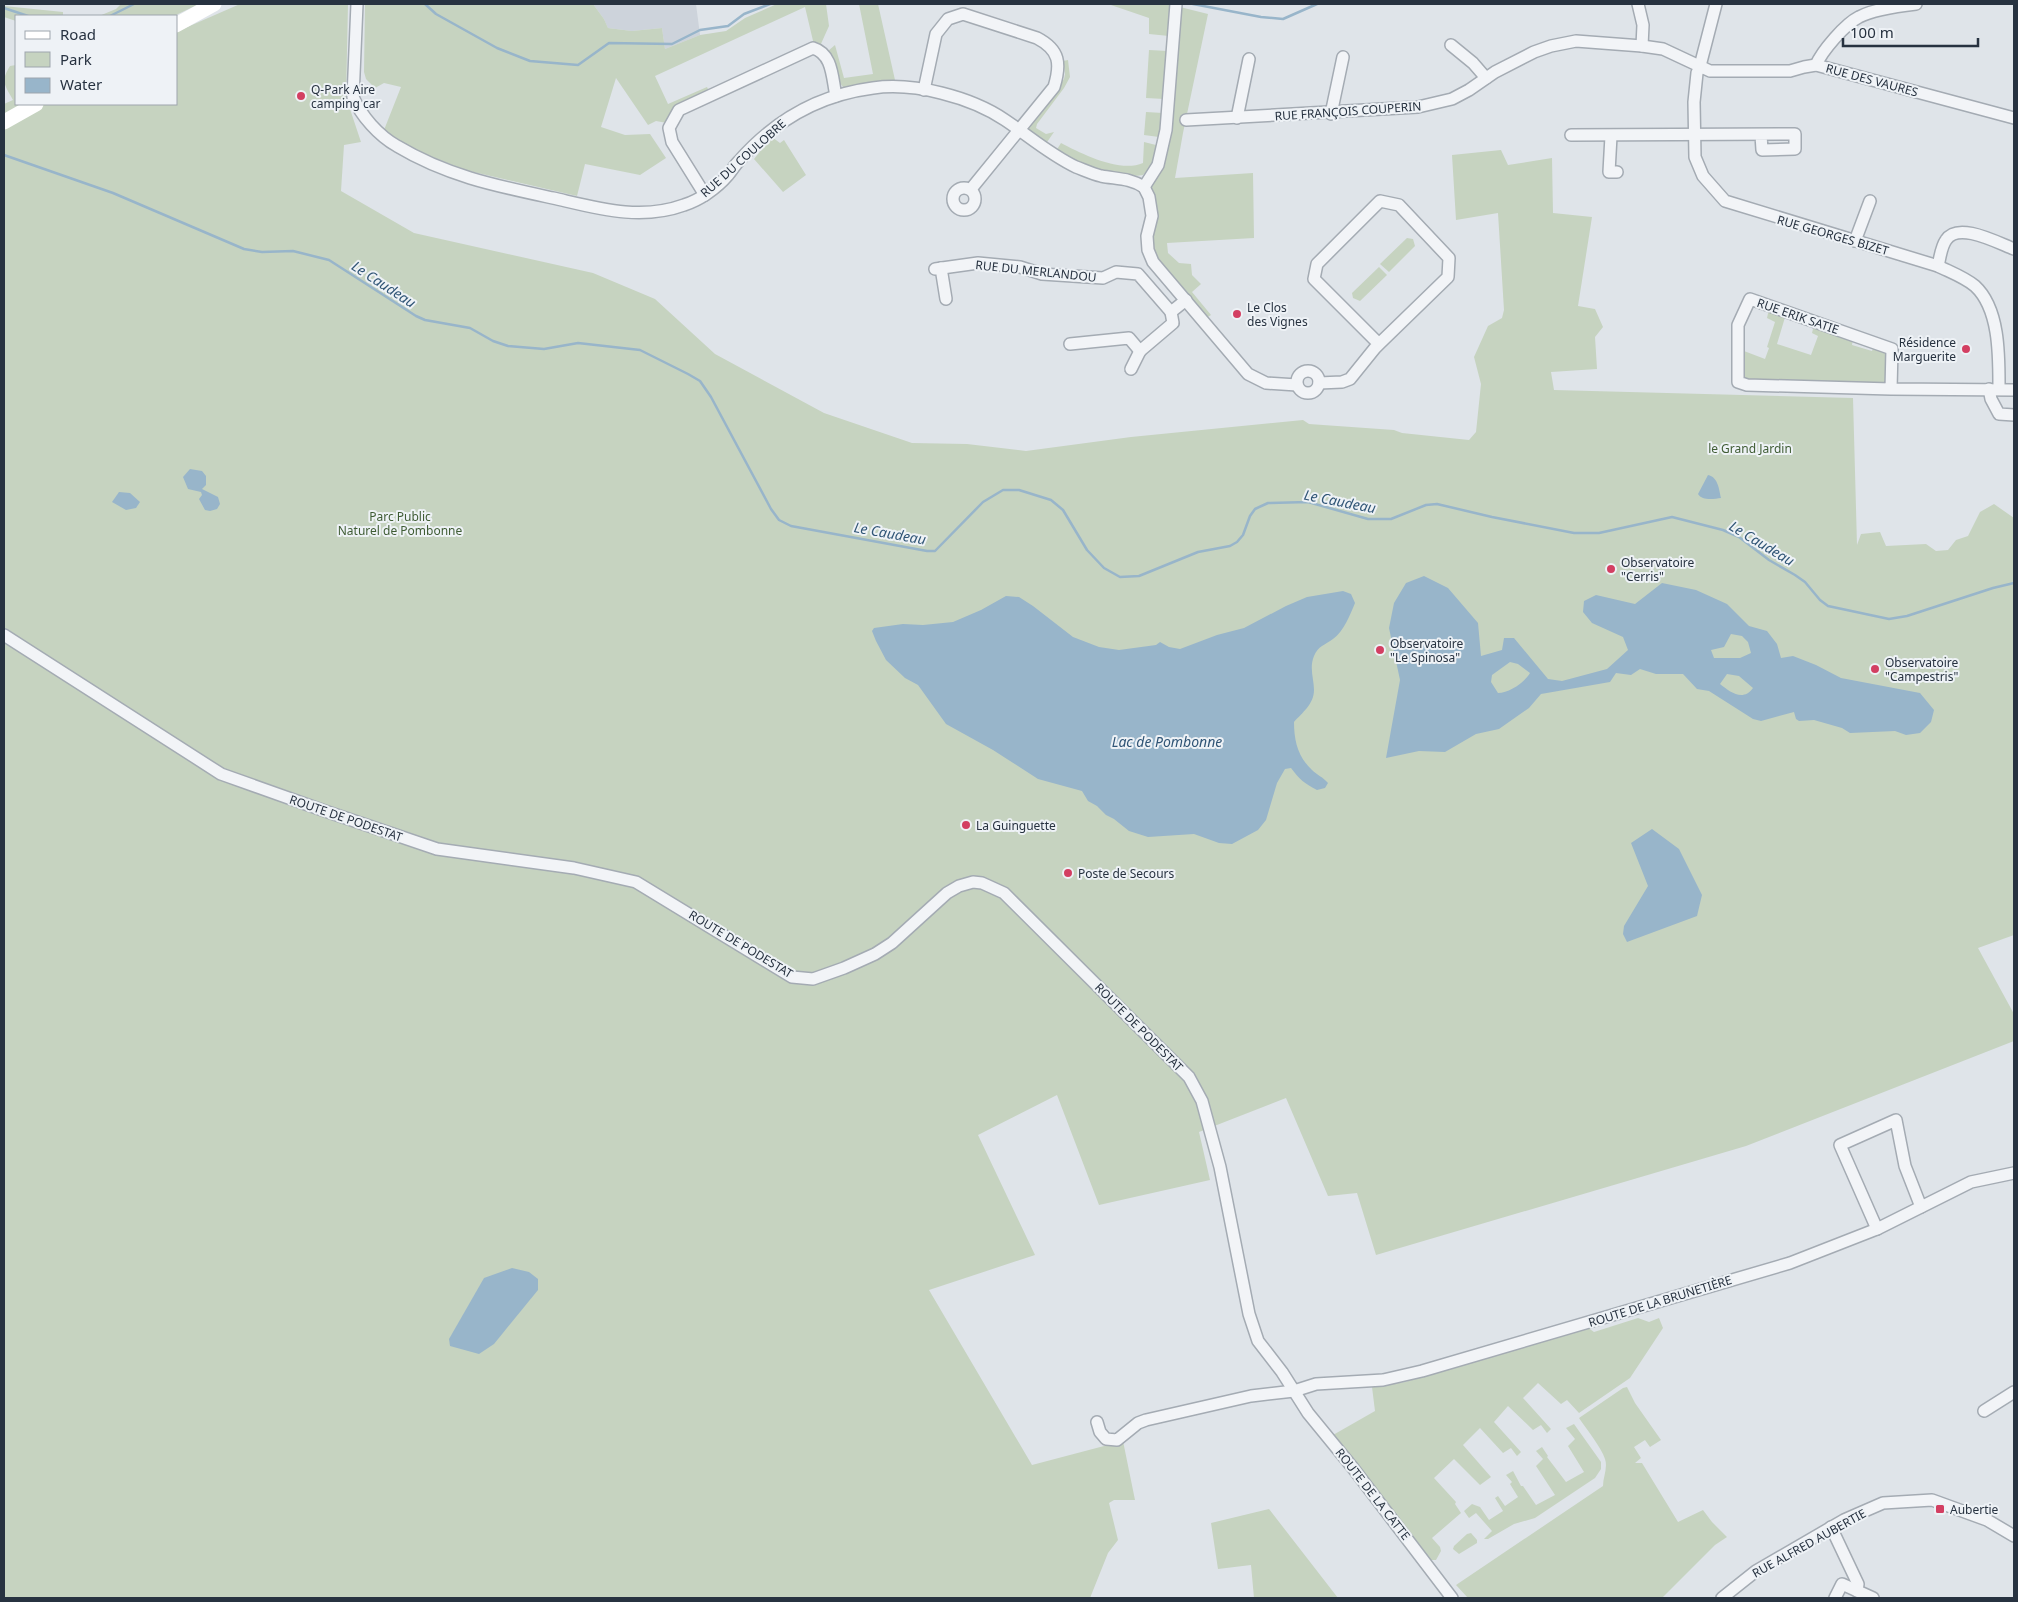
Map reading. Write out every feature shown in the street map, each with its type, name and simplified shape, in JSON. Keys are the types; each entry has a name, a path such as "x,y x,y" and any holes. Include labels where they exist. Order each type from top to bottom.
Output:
{"main road":[{"path":"178,24 214,4"},
{"path":"4,122 34,105"}],"street":[{"name":"RUE DU COULOBRE","path":"357,4 352,97 363,115 395,145 433,165 478,182 613,212 638,214 666,211 685,205 705,195 727,177 739,160 797,111 816,102 836,96 874,88 897,86 963,99 1002,118 1050,154 1078,168 1099,175 1133,180 1144,187"},
{"path":"1176,4 1166,130 1158,165 1144,187 1149,197 1152,216 1147,236 1148,250 1153,262 1248,374 1266,383 1297,384 1298,377 1306,371 1316,374 1319,383 1342,382 1350,379 1378,344 1448,277 1449,258 1399,204 1380,201 1317,264 1314,279 1378,344"},
{"path":"1638,4 1642,25 1642,46"},
{"name":"RUE GEORGES BIZET","path":"1716,4 1700,66 1696,73 1694,102 1695,157 1703,176 1725,201 1938,266 1958,275 1975,287 1989,304 1995,330 1994,389 1991,399 1999,414 2014,415"},
{"path":"1816,65 1822,53 1859,17 1891,8 1916,4"},
{"path":"924,90 936,34 948,19 963,14 1037,38 1047,43 1056,56 1059,69 1054,87 971,189"},
{"name":"RUE FRANÇOIS COUPERIN","path":"1186,120 1418,108 1452,99 1534,52 1550,46 1576,41 1663,49 1700,66"},
{"path":"1451,44 1473,63 1486,78"},
{"path":"705,195 672,142 669,128 679,110 812,48 821,50 829,60 836,96"},
{"path":"1331,114 1343,57"},
{"path":"1237,118 1249,59"},
{"name":"RUE DES VAURES","path":"1700,66 1710,72 1724,72 1790,71 1816,65 2014,118"},
{"path":"1572,136 1761,135"},
{"path":"1611,136 1609,172 1617,172"},
{"path":"1855,241 1870,201"},
{"path":"1938,266 1947,238 1955,233 1964,231 2014,249"},
{"name":"RUE DU MERLANDOU","path":"946,299 938,269 978,263 1020,267 1042,274 1103,278 1116,272 1138,274 1171,312"},
{"name":"RUE ERIK SATIE","path":"1890,389 1892,349 1750,299 1738,325 1738,382 1747,385 1890,389 2014,390"},
{"path":"1131,369 1140,350 1174,323 1171,312 1186,300"},
{"path":"1070,344 1129,338 1140,350"},
{"name":"ROUTE DE PODESTAT","path":"4,635 221,774 325,812 437,849 574,868 636,882 792,977 813,979 875,954 892,944 946,893 959,886 973,882 982,883 1004,893 1190,1077 1202,1101 1220,1167 1249,1314 1258,1341 1294,1390"},
{"path":"1876,1229 1840,1145 1896,1120 1905,1166 1921,1207"},
{"name":"ROUTE DE LA BRUNETIÈRE","path":"1097,1422 1100,1432 1106,1439 1117,1440 1138,1423 1146,1420 1251,1396 1294,1390 1316,1384 1383,1380 1422,1371 1790,1263 1876,1229 1971,1182 2014,1173"},
{"name":"ROUTE DE LA CATTE","path":"1294,1390 1308,1413 1353,1468 1452,1598"},
{"path":"1984,1411 2014,1392"},
{"name":"RUE ALFRED AUBERTIE","path":"1722,1598 1756,1571 1831,1527 1883,1503 1932,1500 1987,1520 2014,1536"},
{"path":"1831,1527 1858,1584 1857,1591"},
{"path":"1836,1598 1842,1584 1873,1598"}],"shaded area":[{"path":"593,4 696,4 700,35 665,49 662,28 632,31 608,28"}],"green space":[{"path":"121,4 199,4 176,15 101,15 116,9"},
{"path":"240,4 348,4 346,97 361,142 344,145 341,191 414,233 593,273 655,299 715,354 824,413 912,443 967,444 1026,451 1131,437 1303,420 1309,424 1394,430 1402,433 1469,440 1476,432 1481,384 1474,357 1488,326 1502,318 1504,310 1498,213 1456,220 1452,155 1501,150 1508,165 1552,158 1553,213 1592,217 1578,306 1595,309 1603,327 1595,337 1597,369 1551,372 1554,390 1853,398 1857,545 1861,534 1880,532 1886,546 1926,544 1936,551 1948,550 1956,540 1968,536 1980,512 1994,504 2014,518 2014,935 1978,948 2014,1014 2014,1041 1746,1146 1376,1255 1357,1193 1328,1196 1286,1098 1199,1132 1210,1180 1099,1205 1057,1095 978,1135 1035,1255 929,1290 1032,1465 1123,1441 1135,1500 1114,1500 1109,1503 1118,1540 1108,1553 1090,1598 4,1598 4,104 13,100 4,80 10,66 15,65 15,105 178,105 178,31"},
{"path":"365,4 593,4 608,28 632,31 662,28 665,49 700,35 726,31 745,18 777,4 826,4 829,26 820,46 814,45 805,7 655,76 668,104 707,87 709,91 667,123 656,121 648,125 616,78 601,127 625,135 650,134 666,158 640,175 585,164 577,196 465,170 415,150 384,130 401,87 384,83 375,88 366,79 364,72"},
{"path":"859,4 878,4 895,80 844,88 839,82 828,51 835,45 844,78 873,74"},
{"path":"1108,4 1170,4 1169,36 1149,34 1149,18"},
{"path":"4,6 63,12 63,15 15,15 15,21 4,17"},
{"path":"1180,7 1208,14 1175,178 1253,173 1254,238 1167,243 1168,253 1179,263 1191,264 1192,275 1201,284 1192,292 1211,315 1206,318 1158,262 1152,247 1156,205 1151,187 1163,166 1172,123 1177,73"},
{"path":"1149,50 1168,51 1164,99 1146,98"},
{"path":"1068,60 1070,77 1037,124 1036,128 1046,134 1054,132 1045,145 1029,134 1029,125 1064,79 1063,61"},
{"path":"1146,112 1163,113 1159,137 1144,135"},
{"path":"772,137 780,143 784,140 806,175 783,192 754,159"},
{"path":"1144,142 1156,145 1155,161 1143,175 1121,175 1098,170 1056,151 1061,143 1101,161 1123,166 1134,165 1143,163"},
{"path":"1407,238 1413,239 1415,246 1389,272 1380,264"},
{"path":"1379,267 1387,275 1360,301 1353,298 1352,293"},
{"path":"1769,309 1786,314 1777,344 1811,355 1818,336 1812,333 1814,325 1853,338 1852,345 1872,351 1874,346 1888,351 1887,385 1745,380 1741,376 1744,351 1765,359 1769,348 1767,347 1775,322 1767,318"},
{"path":"1638,1318 1649,1322 1659,1318 1663,1328 1630,1378 1579,1413 1567,1400 1561,1404 1538,1383 1523,1398 1551,1429 1547,1433 1541,1425 1533,1430 1508,1406 1494,1422 1521,1452 1517,1456 1511,1448 1503,1453 1480,1428 1463,1445 1491,1477 1480,1485 1454,1459 1434,1478 1456,1502 1455,1504 1461,1513 1432,1538 1441,1551 1436,1560 1429,1560 1333,1435 1375,1411 1372,1387 1405,1382 1587,1327 1594,1332"},
{"path":"1627,1387 1635,1403 1661,1440 1650,1447 1645,1440 1634,1447 1641,1458 1635,1463 1642,1463 1678,1522 1703,1510 1727,1537 1715,1545 1662,1598 1468,1598 1456,1585 1603,1486 1606,1466 1605,1459 1579,1418"},
{"path":"1574,1424 1601,1462 1601,1469 1595,1478 1535,1518 1514,1524 1488,1539 1484,1539 1492,1531 1476,1513 1469,1518 1464,1511 1472,1504 1480,1507 1489,1520 1503,1511 1495,1498 1498,1496 1505,1506 1518,1497 1510,1484 1512,1482 1506,1475 1513,1471 1521,1486 1523,1486 1536,1505 1555,1495 1536,1466 1543,1459 1536,1451 1542,1447 1547,1457 1566,1482 1584,1472 1568,1446 1575,1439 1566,1428"},
{"path":"1269,1509 1338,1598 1254,1598 1251,1565 1218,1569 1211,1523"},
{"path":"1471,1533 1477,1540 1477,1543 1459,1554 1453,1549 1454,1546 1467,1534"}],"water":[{"path":"190,469 202,471 206,476 206,485 202,489 218,497 220,504 217,509 205,510 199,499 202,495 201,492 188,489 183,477"},
{"path":"1708,475 1716,481 1721,498 1705,499 1698,494"},
{"path":"119,492 130,493 140,502 136,508 126,510 112,502"},
{"path":"1424,576 1448,588 1478,623 1481,656 1502,650 1504,638 1514,638 1548,679 1562,681 1607,669 1628,650 1623,637 1592,623 1583,612 1584,601 1596,595 1635,604 1662,583 1696,590 1727,604 1749,626 1767,631 1777,644 1781,658 1793,656 1841,678 1920,693 1934,710 1931,722 1920,733 1906,735 1895,731 1850,733 1842,728 1814,720 1799,721 1796,719 1794,712 1761,721 1753,719 1709,691 1697,689 1683,674 1656,674 1640,669 1631,675 1616,673 1610,682 1541,694 1529,708 1499,729 1476,734 1445,752 1419,751 1386,758 1400,680 1389,628 1394,603 1406,583","holes":["1731,634 1742,636 1748,642 1751,653 1740,658 1714,658 1711,650 1724,647","1510,662 1518,664 1530,673 1516,687 1502,693 1498,693 1491,682 1492,675","1727,674 1739,676 1753,688 1741,695 1732,692 1720,684"]},
{"name":"Lac de Pombonne","path":"1343,591 1351,594 1355,603 1340,632 1316,653 1312,665 1314,686 1312,700 1294,722 1296,742 1303,760 1328,783 1325,788 1317,790 1302,781 1291,768 1285,769 1277,783 1266,820 1258,830 1232,844 1219,843 1194,834 1148,837 1129,831 1088,801 1082,791 1038,779 993,750 946,724 918,685 905,678 886,660 872,631 874,628 903,624 923,625 953,622 981,610 1006,596 1019,597 1073,637 1099,647 1119,650 1156,645 1160,642 1169,647 1180,649 1217,635 1244,628 1307,597"},
{"path":"1652,829 1679,849 1702,895 1697,916 1627,942 1623,934 1624,926 1648,886 1631,843"},
{"path":"512,1268 529,1272 538,1279 538,1290 494,1344 479,1354 450,1346 449,1339 484,1278"}],"waterway":[{"path":"112,15 134,4"},
{"path":"425,4 436,14 497,48 530,61 578,65 609,43 672,44 700,30 728,26 744,14 770,4"},
{"path":"1193,4 1261,17 1283,19 1317,4"},
{"path":"4,8 25,15"},
{"name":"Le Caudeau","path":"4,155 113,193 244,249 262,252 293,251 329,260 416,316 425,320 470,328 493,341 508,346 544,349 578,343 640,350 700,381 711,397 771,509 779,520 791,526 935,551 983,502 1003,490 1019,490 1051,500 1063,510 1087,550 1104,568 1120,577 1139,576 1198,552 1230,546 1243,535 1250,516 1255,509 1268,503 1308,502 1368,519 1391,519 1426,505 1437,504 1574,533 1599,533 1672,517 1723,530 1739,537 1769,560 1805,582 1820,600 1828,606 1889,619 1907,616 2014,583"}],"place":[{"name":"Q-Park Aire camping car","path":"301,96"},
{"name":"Le Clos des Vignes","path":"1237,314"},
{"name":"Résidence Marguerite","path":"1966,349"},
{"name":"Observatoire \"Cerris\"","path":"1611,569"},
{"name":"Observatoire \"Le Spinosa\"","path":"1380,650"},
{"name":"Observatoire \"Campestris\"","path":"1875,669"},
{"name":"La Guinguette","path":"966,825"},
{"name":"Poste de Secours","path":"1068,873"},
{"name":"Aubertie","path":"1940,1509"}],"park label":[{"name":"le Grand Jardin","path":"1750,448"},
{"name":"Parc Public Naturel de Pombonne","path":"400,523"}]}
